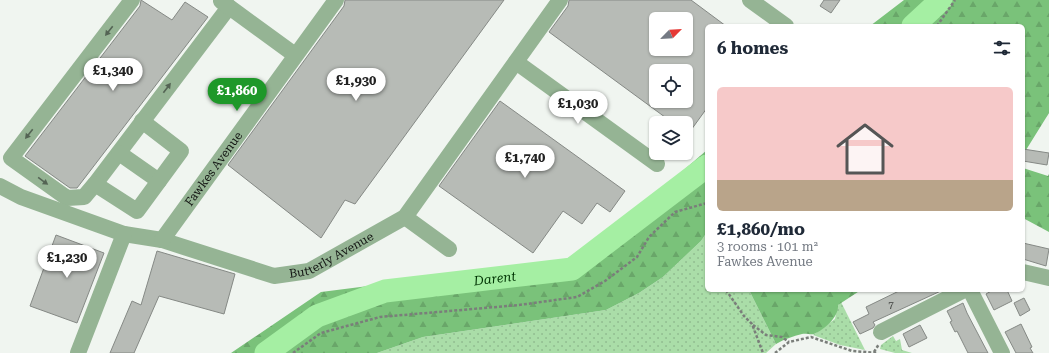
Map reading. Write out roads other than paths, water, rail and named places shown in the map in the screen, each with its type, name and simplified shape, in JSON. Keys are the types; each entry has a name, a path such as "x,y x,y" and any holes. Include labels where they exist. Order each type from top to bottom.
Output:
{"street":[{"path":"132,0 11,158 67,198 84,197 95,184 142,121 224,3 295,55"},
{"name":"Fawkes Avenue","path":"162,240 336,0"},
{"name":"Butterly Avenue","path":"0,186 21,197 124,234 162,240 274,276 310,271 405,217 560,0"},
{"path":"750,0 783,24"},
{"path":"516,62 657,164"},
{"path":"95,184 137,211 181,151 142,121"},
{"path":"119,153 159,181"},
{"path":"405,217 449,249"},
{"path":"78,353 124,234"},
{"path":"1025,272 1049,278"},
{"path":"881,332 960,292"},
{"path":"971,292 1002,353"}],"waterway":[{"name":"Darent","path":"915,24 941,0"},
{"name":"Darent","path":"266,353 317,316 385,291 572,269 705,168"}]}
